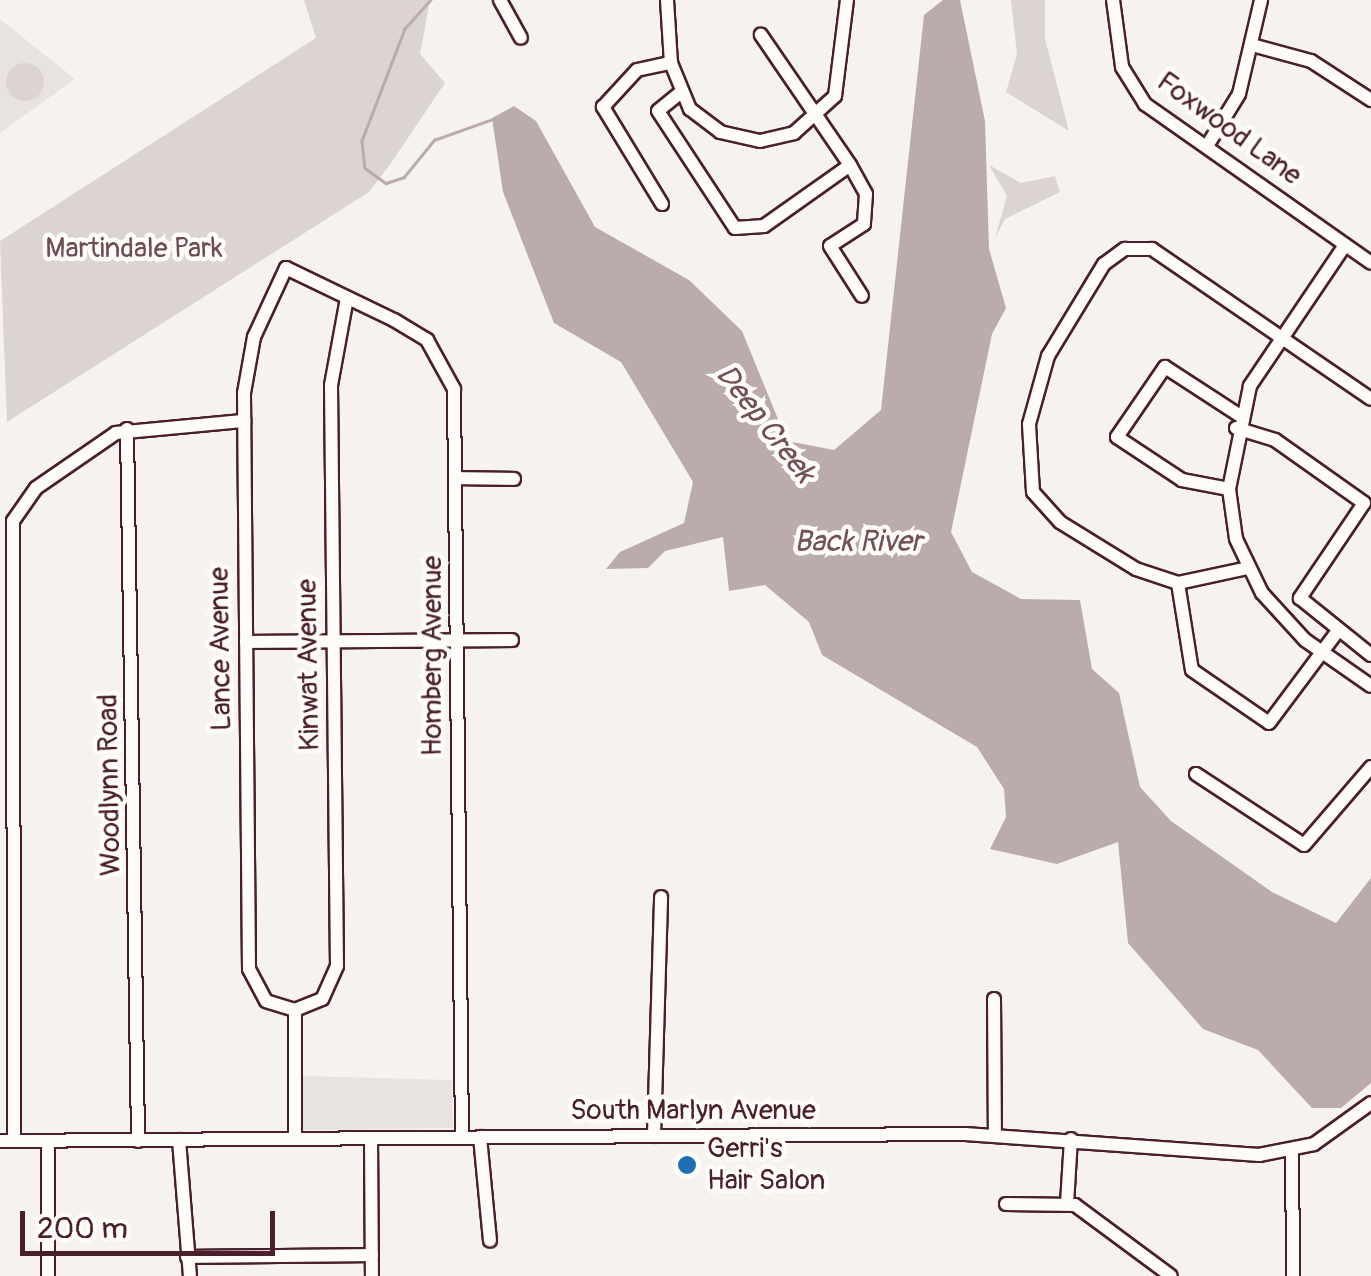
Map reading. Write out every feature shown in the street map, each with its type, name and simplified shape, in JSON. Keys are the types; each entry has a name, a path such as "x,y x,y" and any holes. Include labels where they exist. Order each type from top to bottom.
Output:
{"street":[{"path":"500,0 520,38"},
{"path":"667,0 671,63 680,93 709,126 747,140 786,136 818,117 840,84 847,0"},
{"name":"Foxwood Lane","path":"1113,0 1118,52 1136,94 1371,262"},
{"path":"1207,146 1234,105 1261,0"},
{"path":"761,35 850,164 866,194 864,224 830,246 862,296"},
{"path":"1252,44 1312,61 1371,100"},
{"path":"662,204 603,107 637,70 671,63"},
{"path":"680,93 658,111 740,232 764,226 850,164"},
{"path":"1346,244 1282,338 1238,421 1230,489 1248,568 1274,610 1323,653 1371,686"},
{"path":"1248,568 1178,583 1107,554 1033,492 1029,424 1056,338 1104,264 1141,246 1371,399"},
{"name":"Homberg Avenue","path":"286,268 412,330 444,361 457,478 462,1138"},
{"name":"Lance Avenue","path":"286,268 250,352 244,422 249,969 266,1001 294,1010"},
{"name":"Kinwat Avenue","path":"294,1010 322,999 337,966 331,386 347,298"},
{"path":"1230,489 1182,480 1117,437 1165,367 1238,421 1274,440 1364,503 1300,598 1336,632 1371,654"},
{"path":"7,1141 5,584 10,531 22,504 126,429 244,422"},
{"name":"Woodlynn Road","path":"126,429 138,1140"},
{"path":"457,478 514,478"},
{"path":"1178,583 1192,670 1260,720 1277,720 1336,632"},
{"path":"246,642 512,640"},
{"path":"1196,774 1304,845 1371,767"},
{"path":"654,1136 660,897"},
{"path":"994,999 995,1135"},
{"path":"294,1010 296,1138"},
{"name":"South Marlyn Avenue","path":"7,1141 995,1135 1292,1151 1331,1136 1371,1102"},
{"path":"370,1138 372,1276"},
{"path":"480,1138 490,1241"},
{"path":"1066,1204 1071,1139"},
{"path":"179,1140 190,1276"},
{"path":"48,1141 48,1276"},
{"path":"1292,1151 1294,1276"},
{"path":"1006,1204 1066,1204 1110,1224 1171,1276"},
{"path":"188,1256 372,1255"}],"shaded area":[{"path":"0,19 75,79 0,133"},
{"path":"303,1076 452,1080 453,1128 303,1130"}],"green space":[{"name":"Martindale Park","path":"304,0 430,0 420,54 445,83 391,163 369,192 7,422 0,241 316,38"},
{"path":"1011,0 1045,0 1045,39 1069,131 1006,92 1017,54"},
{"path":"25,63 39,68 44,82 39,96 25,101 11,96 6,82 11,68"},
{"path":"989,165 1021,183 1055,176 1060,192 1005,219 995,238 1007,196"}],"water":[{"name":"Back River","path":"943,0 960,0 985,121 989,249 1006,308 992,334 951,532 972,572 1021,599 1080,600 1092,669 1119,693 1140,787 1171,821 1272,892 1336,923 1371,878 1371,1083 1341,1108 1312,1108 1258,1050 1203,1029 1128,943 1118,842 1057,864 990,849 1006,817 1004,789 977,747 822,655 809,622 765,585 729,591 723,537 665,551 648,568 606,569 620,552 684,523 693,482 621,362 554,323 503,192 492,118 514,106 536,121 595,227 689,280 742,331 787,441 834,450 881,410 924,15"}],"waterway":[{"name":"Deep Creek","path":"431,0 405,29 362,141 365,168 386,183 404,177 434,140 493,119"}],"place":[{"name":"Gerri's Hair Salon","path":"687,1165"}]}
